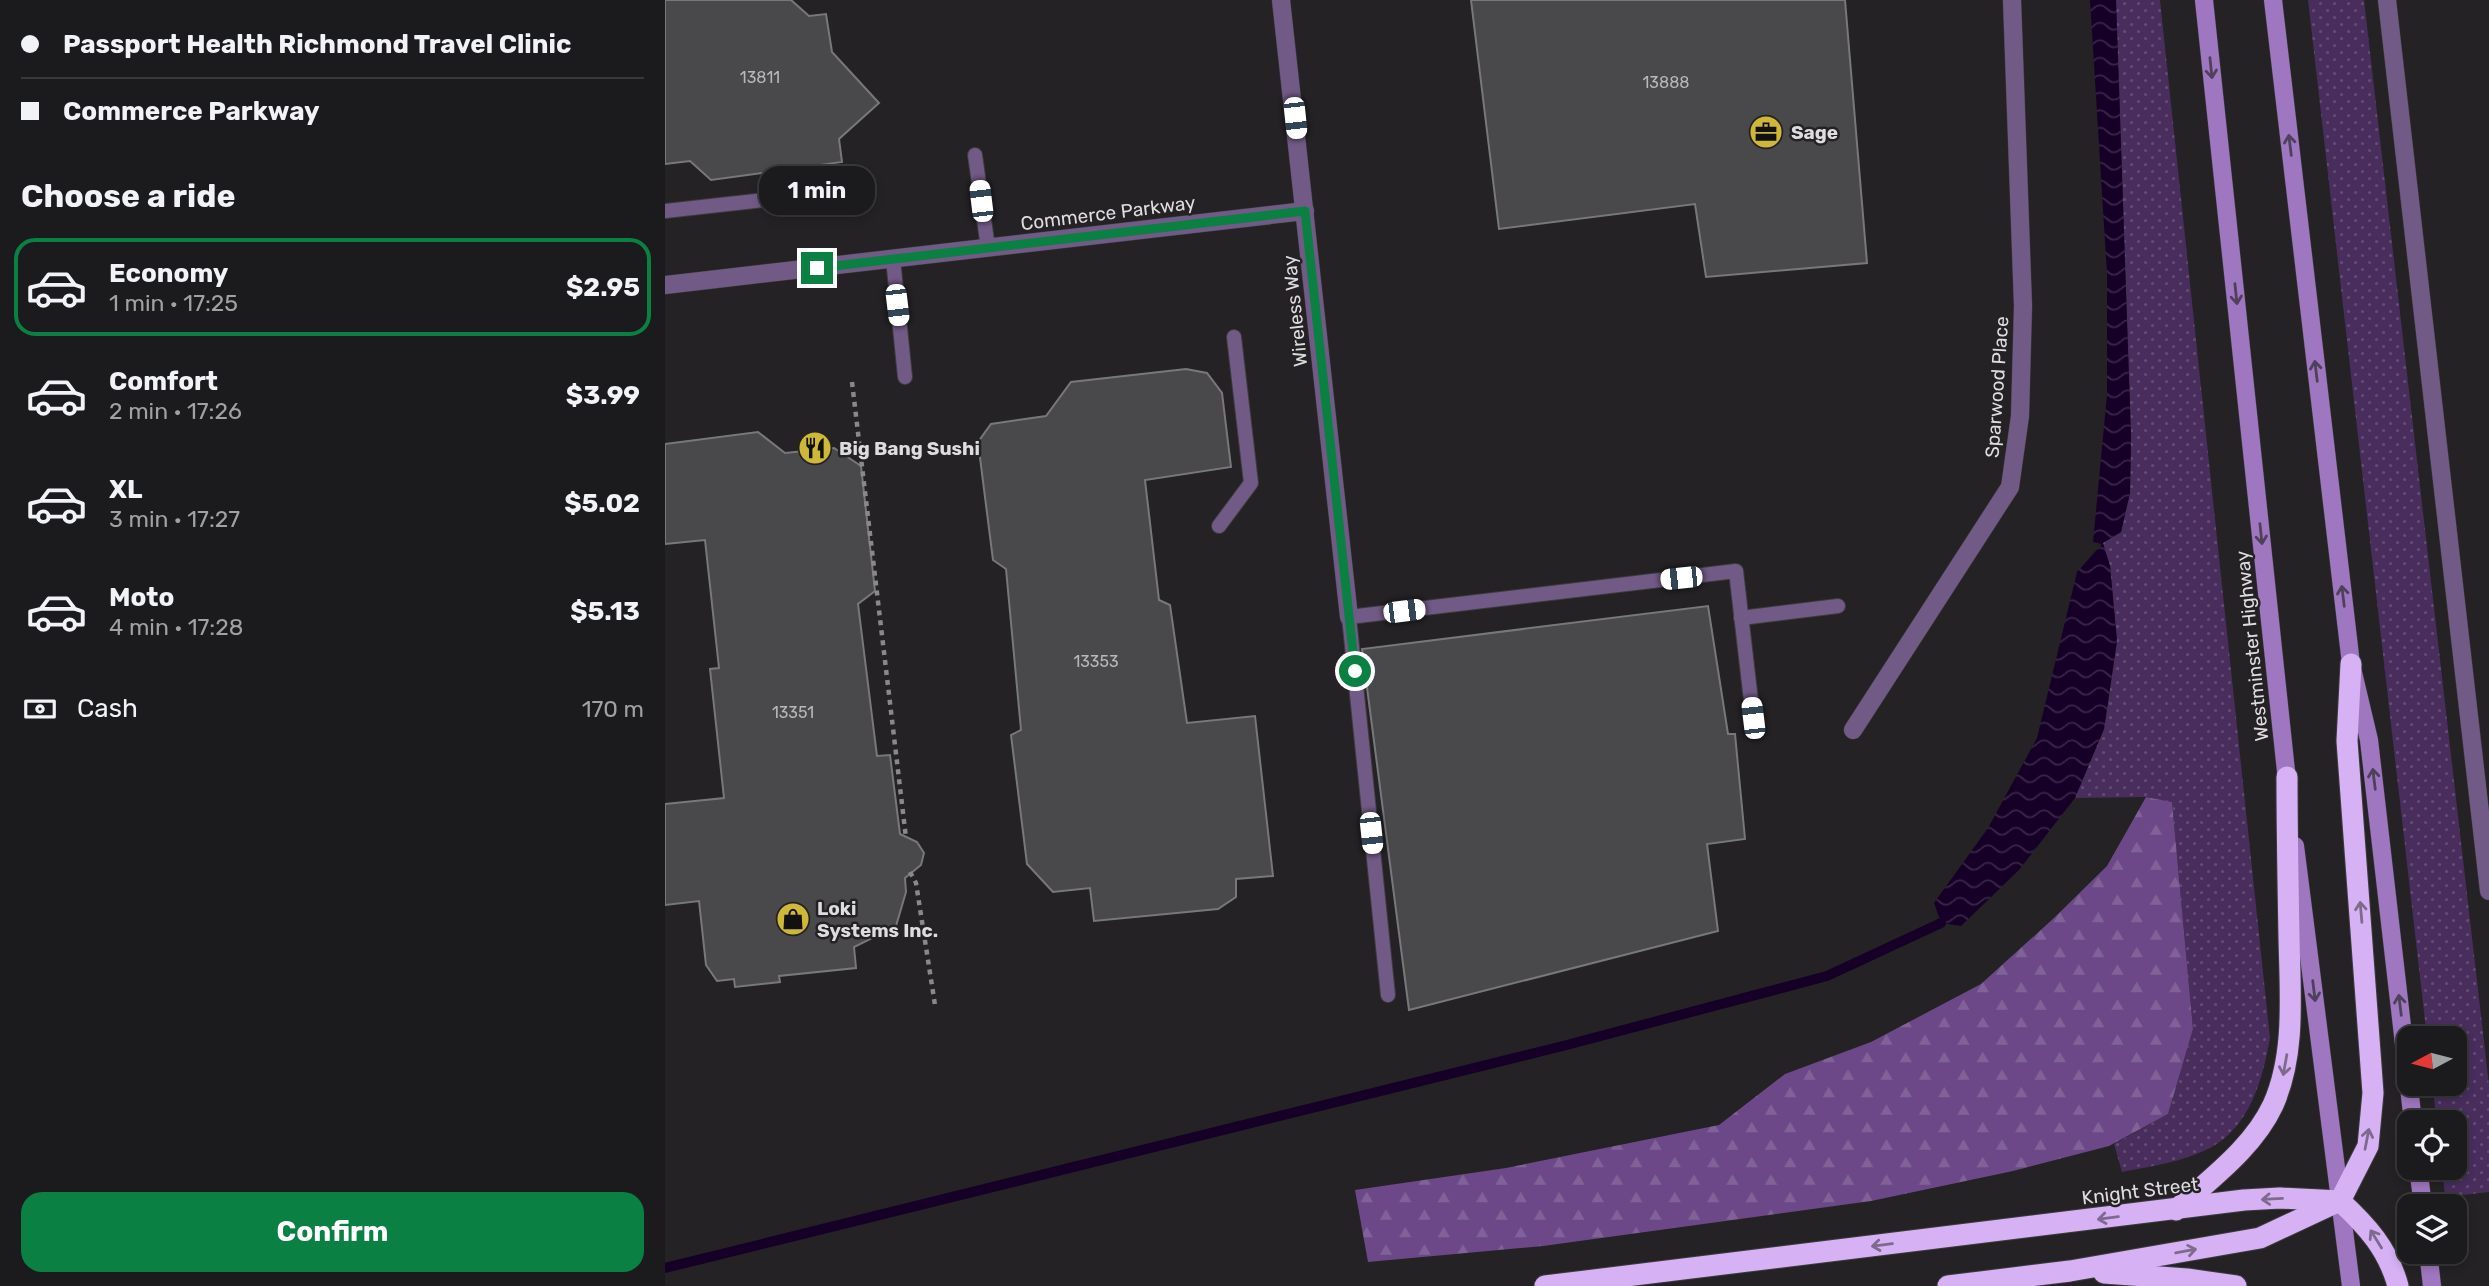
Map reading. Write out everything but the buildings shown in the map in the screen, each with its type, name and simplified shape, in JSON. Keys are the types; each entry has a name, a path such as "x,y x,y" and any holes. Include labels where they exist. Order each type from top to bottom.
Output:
{"highway":[{"path":"1948,1286 2070,1271 2260,1238 2340,1201 2368,1146 2373,1093 2347,741 2351,664"},
{"path":"2175,1210 2230,1162 2256,1131 2272,1106 2283,1077 2289,1042 2287,777"},
{"name":"Knight Street","path":"1545,1286 2280,1198 2340,1201"},
{"path":"2340,1201 2371,1230 2394,1269 2398,1286"},
{"path":"2070,1271 2187,1279 2236,1286"}],"main road":[{"name":"Westminster Highway","path":"2204,0 2287,777 2351,1286"},
{"path":"2273,0 2351,664 2369,740 2412,1110"},
{"path":"2429,1264 2432,1286"}],"street":[{"name":"Wireless Way","path":"1281,0 1349,617"},
{"name":"Sparwood Place","path":"1853,730 2010,487 2020,416 2023,306 2012,0"},
{"path":"2388,0 2489,891"},
{"name":"Commerce Parkway","path":"665,285 1305,211"}],"lane":[{"path":"975,155 988,248"},
{"path":"665,211 819,194"},
{"path":"893,259 905,377"},
{"path":"1219,526 1251,483 1234,337"},
{"path":"1388,995 1349,617 1736,571 1753,718"},
{"path":"1741,618 1838,606"}],"path":[{"path":"852,382 906,838"},
{"path":"910,872 916,883 935,1005"}],"shaded area":[{"path":"2116,0 2160,0 2270,1038 2252,1100 2245,1115 2224,1139 2189,1157 2122,1172 2114,1144 2168,1114 2193,1029 2172,802 2146,797 2075,798 2104,729 2117,641 2110,566 2102,543 2121,532 2130,493 2131,436"},
{"path":"2308,0 2364,0 2489,1085 2489,1192 2445,1194 2443,1180 2467,1180 2467,1110 2435,1110 2434,1096 2467,1096 2467,1026 2426,1026"}],"green space":[{"path":"2146,797 2172,802 2193,1029 2168,1114 2109,1146 2013,1171 1871,1201 1543,1246 1368,1262 1355,1190 1506,1168 1719,1125 1785,1074 1871,1042 1981,984 2107,866"}],"water":[{"path":"2090,0 2116,0 2131,436 2130,493 2121,532 2103,543 2110,566 2117,641 2104,729 2075,798 2019,870 1961,926 1941,923 1934,903 1988,828 2037,738 2077,572 2102,544 2093,542 2107,395 2107,274"}],"waterway":[{"path":"665,1268 1563,1046 1827,976 1941,923"}],"place":[{"name":"Sage","path":"1766,132"},
{"name":"Big Bang Sushi","path":"815,448"},
{"name":"Loki Systems Inc.","path":"793,919"}],"route":[{"path":"817,268 1305,211 1355,671"}]}
